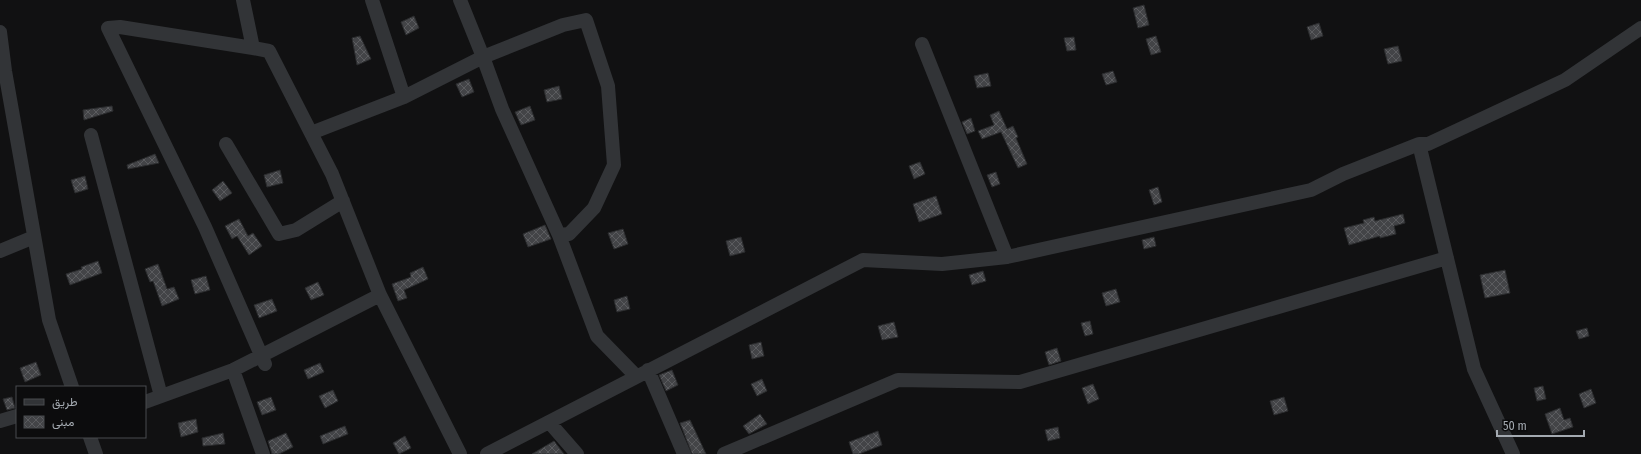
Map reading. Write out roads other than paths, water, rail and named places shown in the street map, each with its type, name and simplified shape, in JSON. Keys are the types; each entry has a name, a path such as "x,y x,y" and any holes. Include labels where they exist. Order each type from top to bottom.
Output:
{"street":[{"path":"243,0 253,48"},
{"path":"372,0 404,97"},
{"path":"460,0 502,109 559,235 597,336 636,376"},
{"path":"311,133 404,97 483,57 563,25 586,20 608,86 614,165 594,208 569,234 559,235"},
{"path":"263,360 205,227 108,28 120,27 269,51 332,174 380,295 460,454"},
{"path":"486,454 863,260 942,264 1007,257 1311,190 1343,174 1420,144 1428,144 1565,80 1641,28"},
{"path":"0,32 5,71 49,320 72,386"},
{"path":"922,44 1007,257"},
{"path":"91,135 161,396"},
{"path":"226,144 279,234 296,230 343,201"},
{"path":"1420,144 1474,369 1513,454"},
{"path":"0,251 34,237"},
{"path":"724,454 898,380 1020,382 1447,258"},
{"path":"146,402 263,360 380,295"},
{"path":"233,370 263,454"},
{"path":"648,370 684,454"},
{"path":"0,421 16,416"},
{"path":"549,422 577,454"},
{"path":"90,438 96,454"}]}
